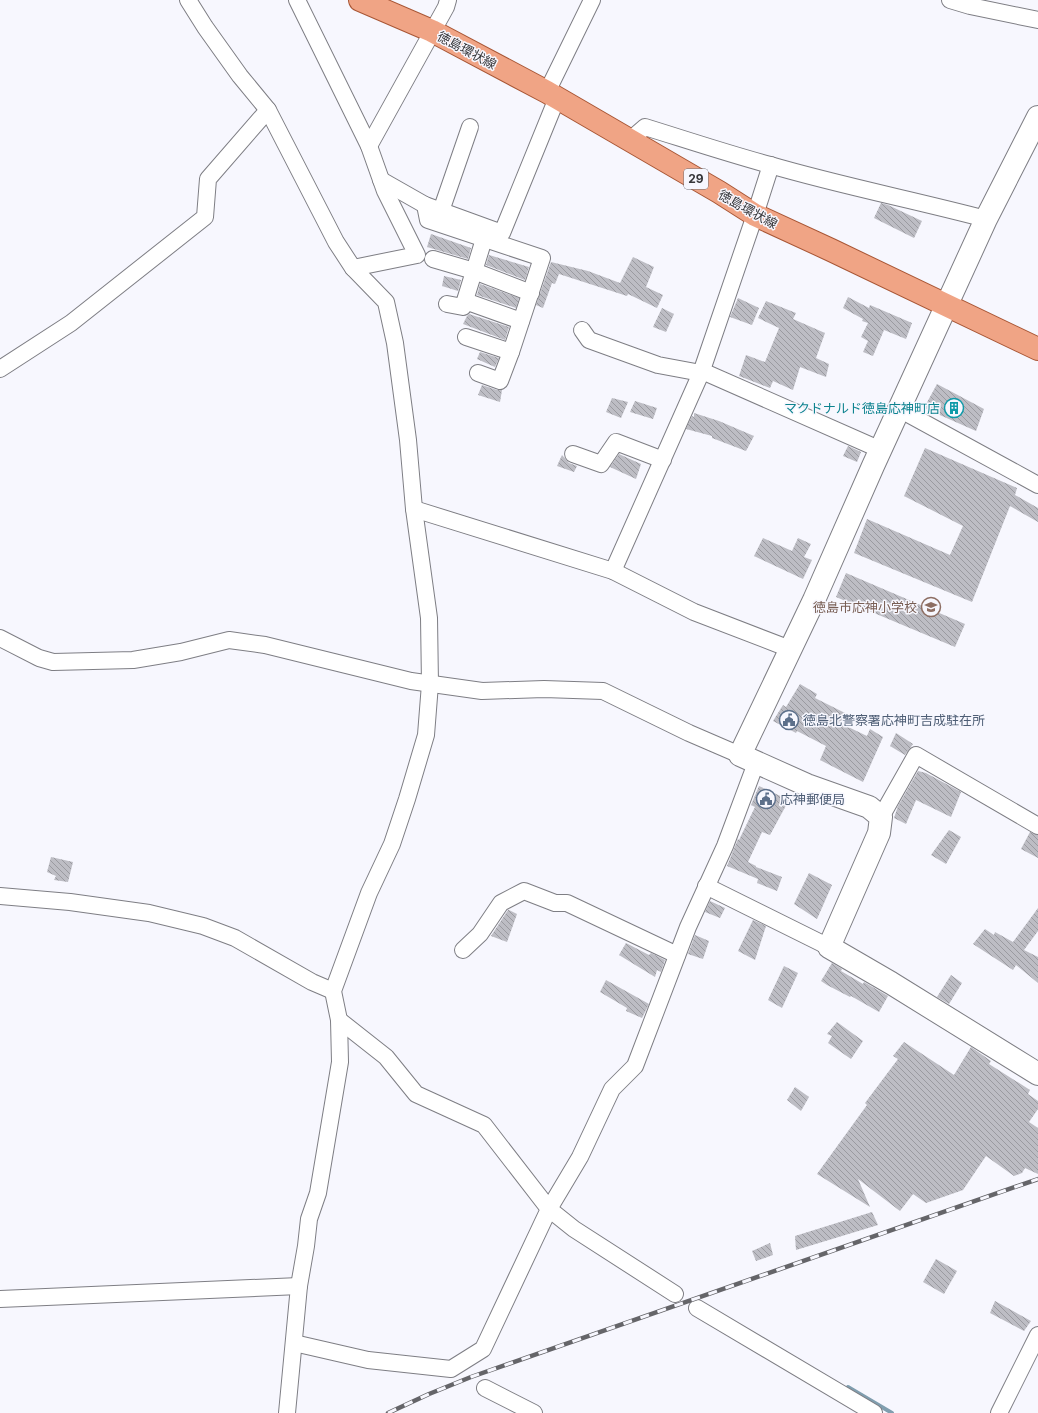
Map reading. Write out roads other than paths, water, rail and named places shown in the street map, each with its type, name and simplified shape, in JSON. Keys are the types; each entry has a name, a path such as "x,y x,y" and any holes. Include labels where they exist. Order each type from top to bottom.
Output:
{"main road":[{"name":"徳島環状線","path":"360,0 432,31 552,95 719,192 755,216 832,250 1038,349"}],"street":[{"path":"188,0 205,27 240,76 268,110 336,242 353,268 386,302 396,350 408,440 414,509 429,618 430,684 426,734 392,844 369,893 333,991 339,1020 340,1062 318,1193 309,1219 299,1286 287,1413"},
{"path":"297,0 369,146 385,191 417,255 353,268"},
{"path":"369,146 446,7 448,0"},
{"path":"381,180 424,205 502,233 552,95 592,0"},
{"path":"950,0 970,6 1038,20"},
{"path":"0,369 71,323 205,217 208,179 268,110"},
{"path":"294,1343 368,1360 451,1369 483,1348 549,1209 580,1157 612,1089 635,1066 677,955 706,886 725,846 748,759 790,649 814,600 986,219 1038,117"},
{"path":"441,211 470,127"},
{"path":"630,140 645,127 770,165 877,193 910,199 986,219"},
{"path":"613,571 702,372 755,216 770,165"},
{"path":"424,205 428,220 542,258 500,381 478,373"},
{"path":"448,304 463,307 484,239"},
{"path":"433,259 474,271 531,293"},
{"path":"465,301 521,321"},
{"path":"582,330 589,340 658,365 702,372 881,450"},
{"path":"466,337 511,352"},
{"path":"899,409 1038,484"},
{"path":"573,454 601,464 616,442 663,460"},
{"path":"414,509 613,571 694,612 790,649"},
{"path":"0,638 39,658 53,662 133,660 181,652 229,640 265,645 430,684 482,691 544,689 603,691 689,733 807,785 869,807 881,817"},
{"path":"829,947 879,833 881,817 916,755 1038,826"},
{"path":"706,886 829,947 892,983 1038,1074"},
{"path":"463,950 480,934 501,902 524,891 555,903 567,903 677,955"},
{"path":"0,896 70,902 149,913 203,926 235,938 312,982 333,991"},
{"path":"339,1020 386,1057 416,1094 484,1125 549,1209 574,1229 675,1294"},
{"path":"0,1299 299,1286"},
{"path":"697,1308 874,1413"},
{"path":"999,1413 1038,1335"},
{"path":"485,1388 534,1413"}],"waterway":[{"path":"848,1387 892,1413"}],"railway":[{"path":"388,1413 471,1377 1038,1179"}],"place":[{"name":"マクドナルド徳島応神町店","path":"954,408"},
{"name":"徳島市応神小学校","path":"931,607"},
{"name":"徳島北警察署応神町吉成駐在所","path":"789,720"},
{"name":"応神郵便局","path":"766,799"}]}
